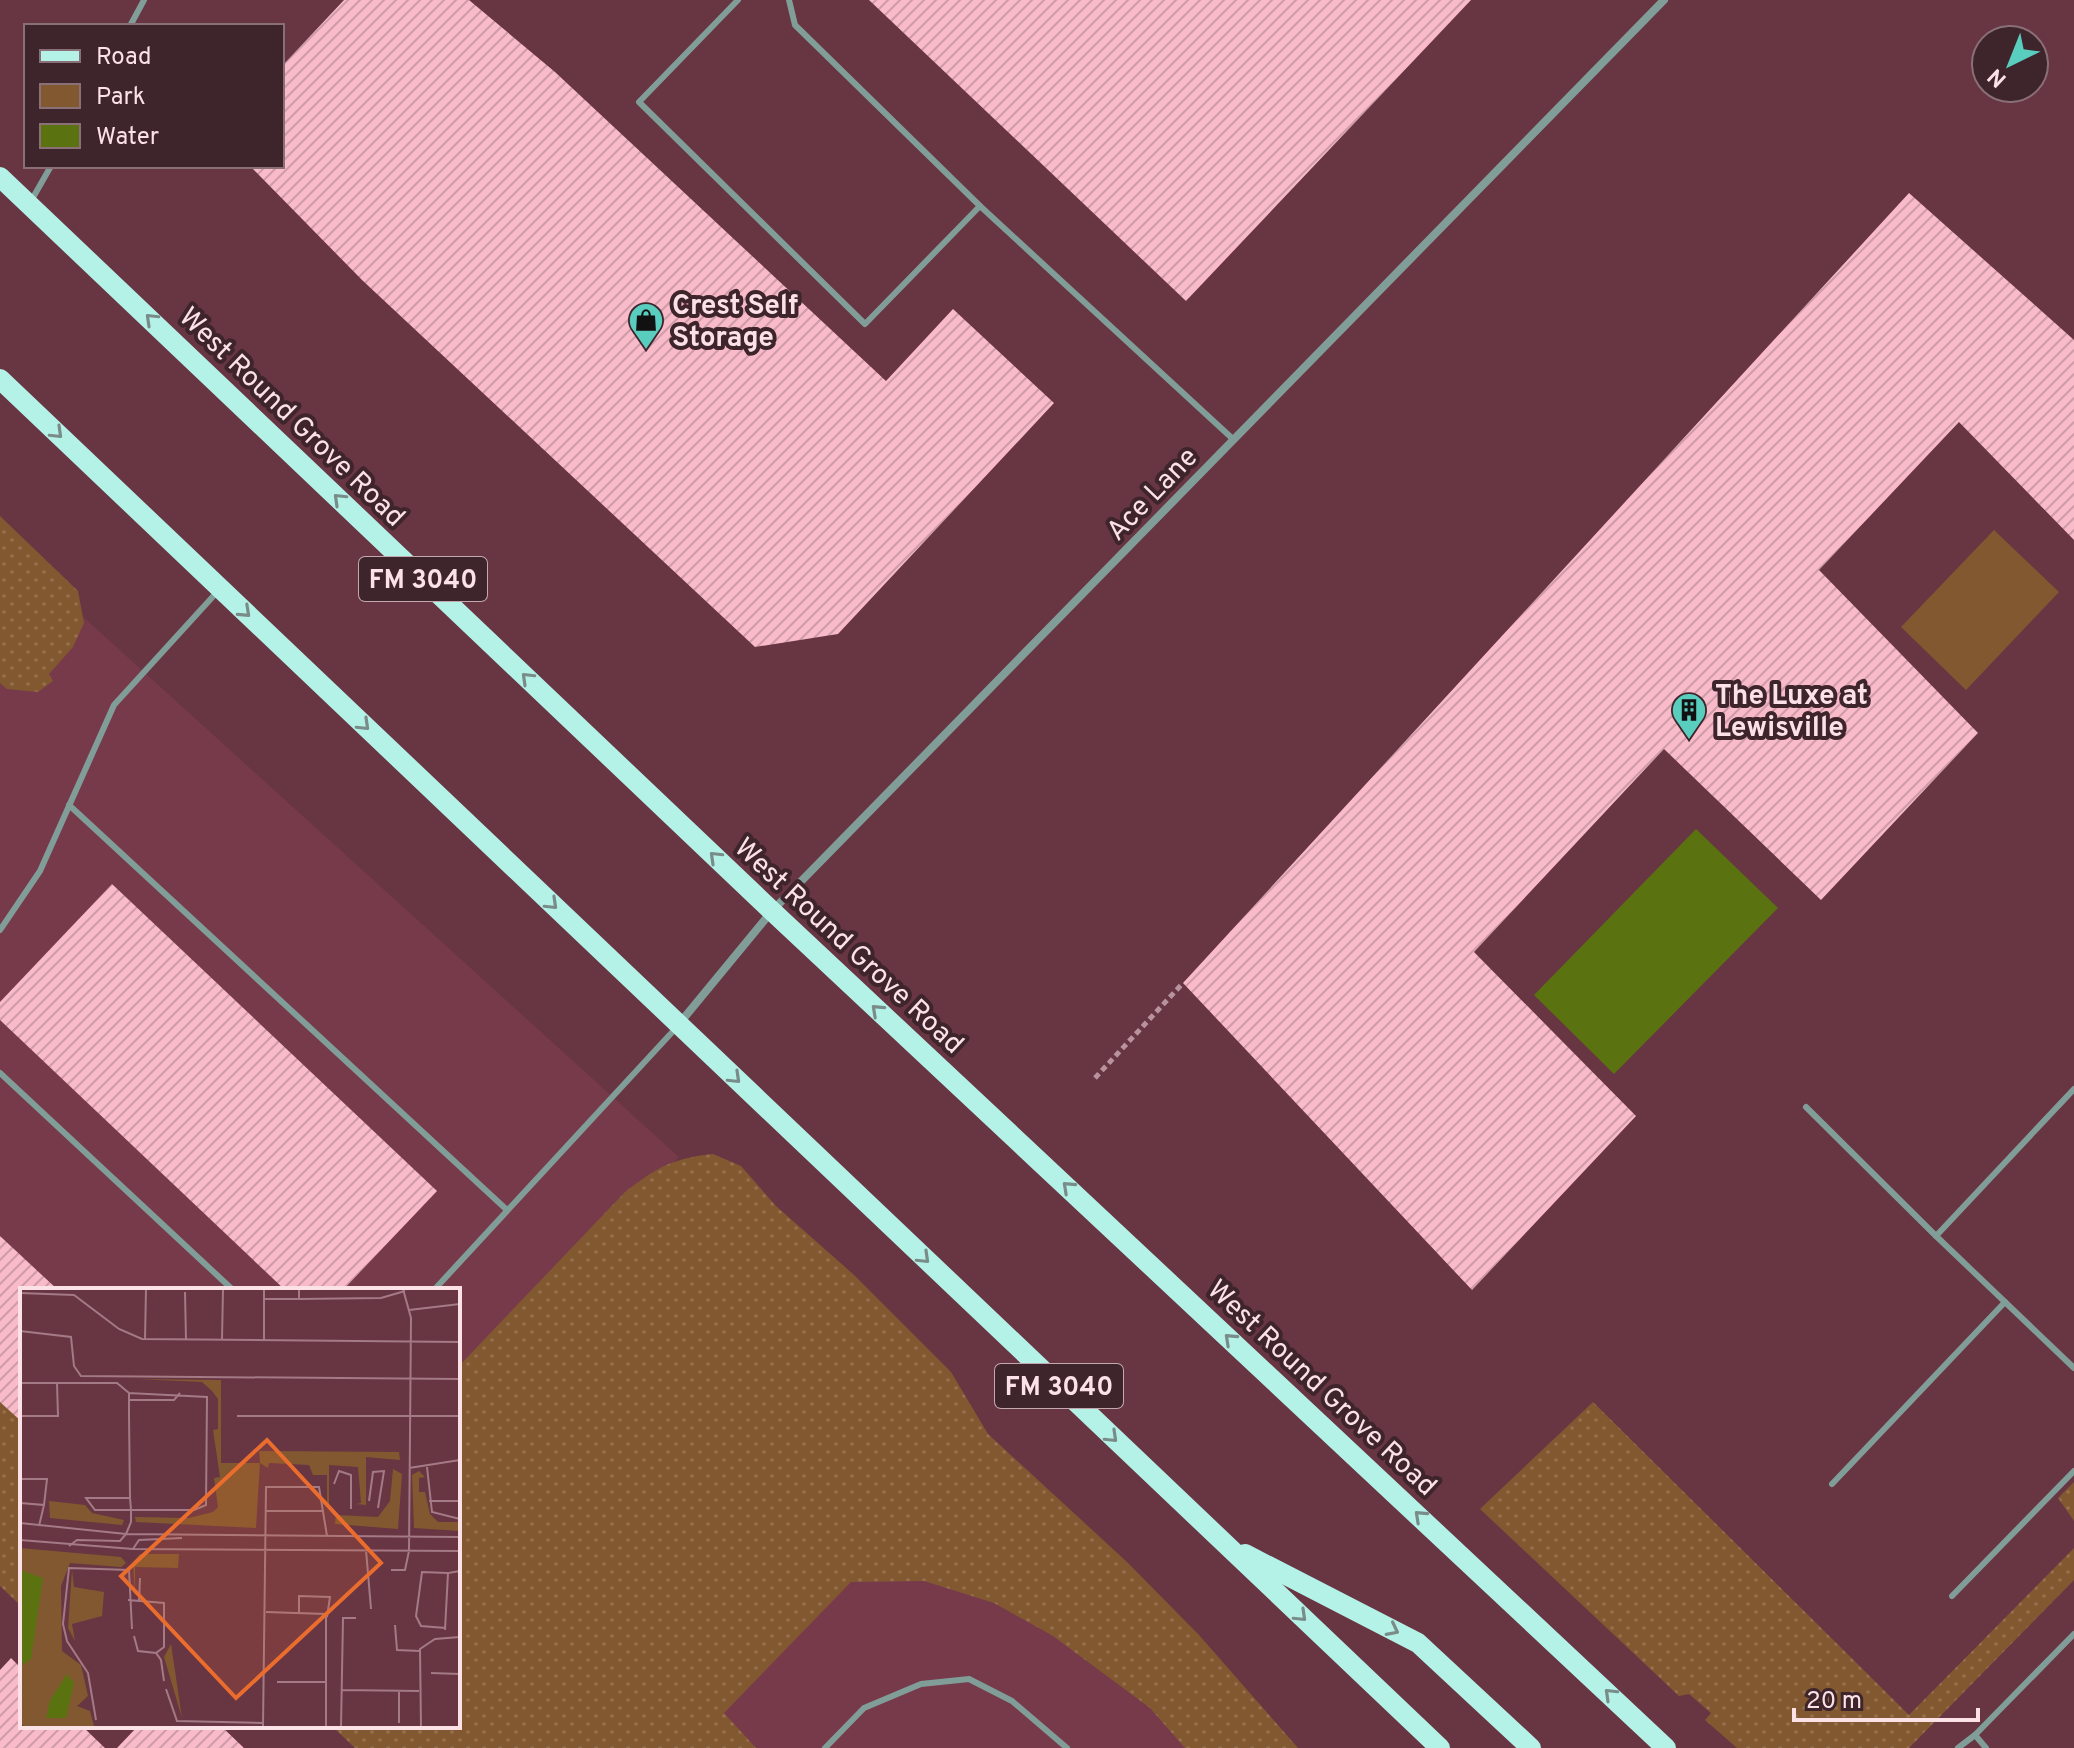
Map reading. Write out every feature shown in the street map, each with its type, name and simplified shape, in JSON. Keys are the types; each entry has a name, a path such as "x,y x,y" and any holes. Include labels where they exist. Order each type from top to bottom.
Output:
{"main road":[{"name":"West Round Grove Road","path":"0,177 772,911 1666,1748"},
{"name":"FM 3040","path":"0,379 1440,1748"},
{"path":"1224,1543 1418,1643 1531,1748"}],"street":[{"name":"Ace Lane","path":"679,1025 772,911 1664,0"}],"lane":[{"path":"131,24 144,0"},
{"path":"738,0 639,102 865,324 980,206"},
{"path":"789,0 795,25 980,206 1234,440"},
{"path":"29,204 50,168"},
{"path":"0,930 40,871 114,705 220,589"},
{"path":"69,805 507,1210"},
{"path":"436,1288 679,1025"},
{"path":"0,1073 231,1288"},
{"path":"1936,1236 2074,1089"},
{"path":"1806,1107 2074,1368"},
{"path":"1832,1484 2005,1302"},
{"path":"1952,1596 2074,1471"},
{"path":"1958,1748 1975,1735 2074,1634"},
{"path":"825,1748 864,1708 921,1684 969,1679 1012,1701 1067,1748"},
{"path":"1975,1735 1986,1748"}],"path":[{"path":"1095,1078 1183,983"}],"shaded area":[{"path":"0,525 80,614 679,1157 460,1385 460,1288 20,1288 0,1580"},
{"path":"930,1489 1208,1748 676,1748"}],"green space":[{"path":"0,516 78,591 84,623 73,647 49,674 53,681 38,692 7,689 0,683"},
{"path":"1994,530 2059,592 1966,690 1901,627"},
{"path":"713,1154 741,1166 776,1206 853,1274 951,1372 988,1434 1127,1562 1199,1635 1298,1748 1185,1748 1150,1708 1053,1636 994,1603 924,1581 851,1582 724,1713 756,1748 355,1748 334,1728 460,1728 460,1365 625,1192 646,1176 687,1158"},
{"path":"0,1389 20,1407 20,1605 0,1586"},
{"path":"1593,1402 1909,1715 2074,1548 2074,1580 1909,1748 1737,1748 1705,1720 1711,1713 1689,1694 1679,1696 1480,1509"},
{"path":"2074,1482 2074,1521 2058,1498"}],"water":[{"path":"1696,829 1778,908 1614,1074 1534,995"}],"building":[{"name":"Crest Self Storage","path":"344,0 469,0 555,72 886,381 953,309 1054,403 838,634 755,647 362,280 252,168 284,168 284,64"},
{"path":"869,0 1471,0 1186,301"},
{"name":"The Luxe at Lewisville","path":"1909,193 2074,340 2074,540 1959,422 1819,570 1978,733 1821,900 1664,749 1474,952 1636,1116 1472,1290 1183,983"},
{"path":"112,884 437,1191 345,1288 283,1288 0,1020 0,1002"},
{"path":"0,1236 56,1288 20,1288 20,1420 0,1402"},
{"path":"11,1658 20,1667 20,1728 84,1728 105,1748 0,1748 0,1670"},
{"path":"136,1728 223,1728 244,1748 117,1748"}],"place":[{"name":"Crest Self Storage","path":"646,351"},
{"name":"The Luxe at Lewisville","path":"1689,741"}]}
